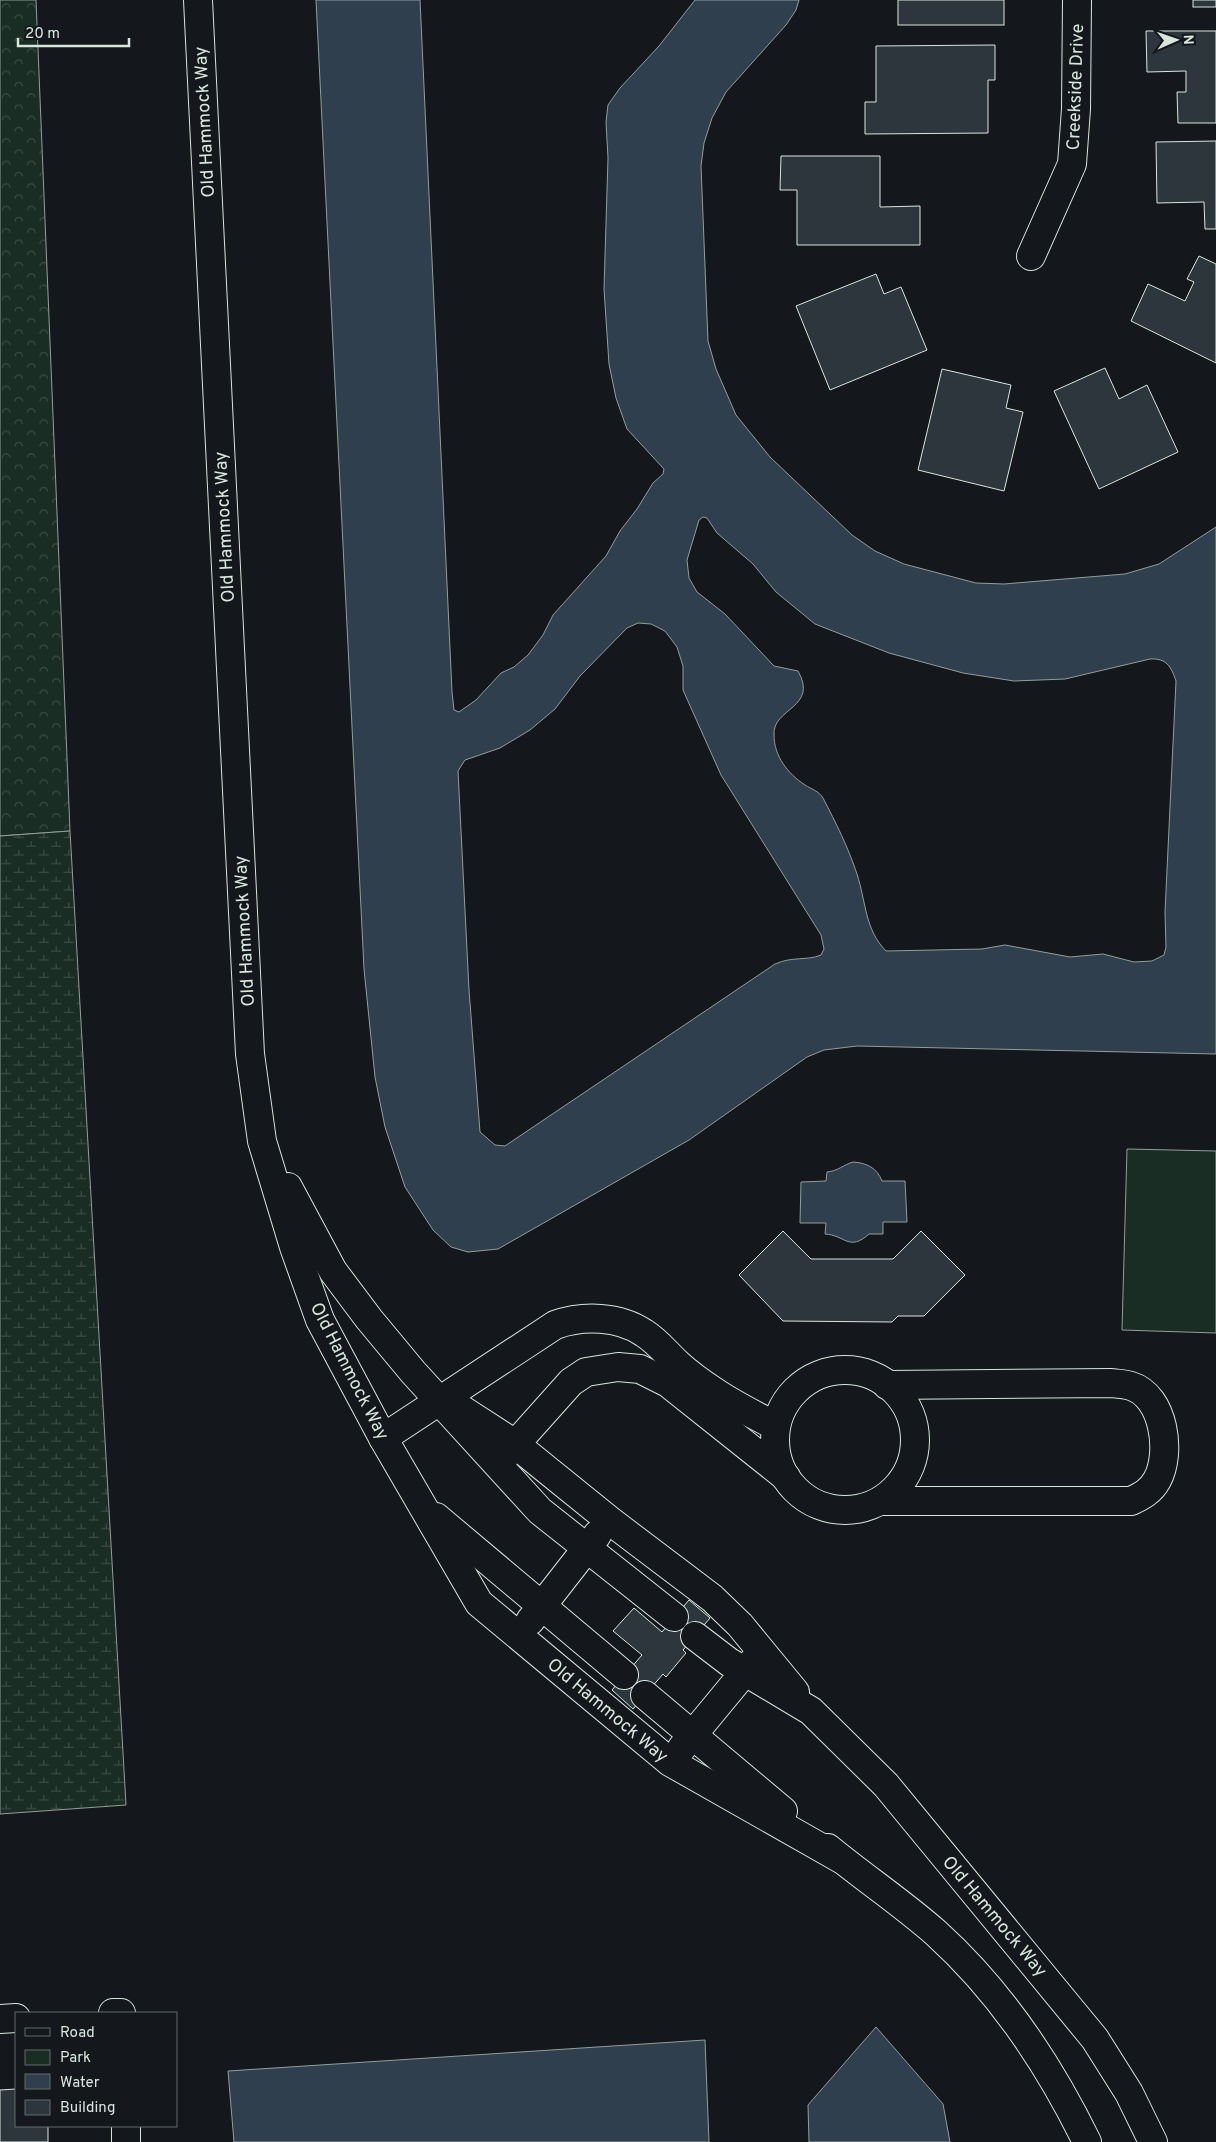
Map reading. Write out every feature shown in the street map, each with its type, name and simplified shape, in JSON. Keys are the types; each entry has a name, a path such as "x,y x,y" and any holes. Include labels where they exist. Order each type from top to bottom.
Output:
{"street":[{"name":"Old Hammock Way","path":"198,0 250,1054 262,1141 294,1247 320,1320 383,1438 425,1507 449,1554 479,1602 670,1762 841,1859"},
{"name":"Creekside Drive","path":"1031,256 1072,164 1076,109 1077,0"},
{"name":"Old Hammock Way","path":"250,1054 264,1118 289,1189 333,1270 368,1319 540,1511 674,1618"},
{"path":"383,1438 436,1394 555,1325 568,1320 608,1320 627,1324 644,1333 680,1366 715,1392 775,1426"},
{"path":"497,1464 571,1382 586,1372 618,1367 640,1369 668,1384 786,1477"},
{"path":"881,1501 902,1483 915,1453 914,1422 899,1394 887,1385 874,1375 843,1369 812,1377 788,1398 775,1426 776,1458 791,1486 816,1505 848,1511 881,1501 1131,1501 1146,1494 1157,1480 1162,1465 1162,1421 1146,1395 1132,1386 1112,1383 887,1385"},
{"name":"Old Hammock Way","path":"436,1394 515,1444 609,1520 712,1598 740,1625 754,1662 811,1711 886,1785 1095,2040 1129,2093 1153,2142"},
{"name":"Old Hammock Way","path":"425,1507 624,1675"},
{"path":"518,1635 543,1606 609,1520"},
{"name":"Old Hammock Way","path":"695,1636 729,1662 754,1662"},
{"path":"670,1762 754,1662"},
{"name":"Old Hammock Way","path":"645,1695 841,1859 935,1933 968,1964 1037,2050 1068,2102 1087,2142"},
{"path":"0,2019 15,2018"},
{"path":"126,2127 126,2142"}],"green space":[{"path":"0,0 36,0 70,831 0,836"},
{"path":"70,831 126,1805 0,1814 0,836"},
{"path":"1127,1149 1216,1151 1216,1333 1122,1330"}],"water":[{"path":"316,0 420,0 452,692 454,710 459,712 476,700 501,673 514,667 528,655 543,635 553,615 606,556 620,531 637,509 653,483 663,474 664,469 627,429 616,398 609,364 604,289 608,158 606,122 608,105 620,88 659,46 695,0 799,0 796,10 786,25 726,92 712,118 704,143 701,166 708,341 716,369 736,415 770,457 852,535 875,551 904,564 976,583 1004,584 1125,574 1159,564 1216,527 1216,1054 857,1046 824,1050 807,1057 689,1140 498,1249 468,1252 451,1247 433,1230 405,1187 385,1127 375,1077 364,969","holes":["703,517 707,518 717,533 753,564 776,592 815,624 889,653 963,673 1014,681 1065,679 1150,659 1160,660 1167,664 1176,681 1165,912 1166,947 1164,955 1152,961 1134,962 1103,954 1070,957 1005,945 982,949 886,951 879,943 870,925 853,864 823,798 793,776 783,764 776,750 775,726 803,693 803,683 798,671 774,666 725,614 697,592 689,578 687,560 699,520","638,623 651,624 665,631 677,647 683,666 683,690 721,775 821,935 824,949 821,955 816,957 788,960 775,964 505,1146 495,1145 480,1132 469,990 458,771 465,760 500,748 530,730 555,709 580,676 627,628"]},
{"path":"853,1162 871,1167 882,1181 905,1181 907,1222 883,1222 883,1234 869,1234 856,1242 825,1234 826,1223 800,1223 801,1182 826,1181 827,1172"},
{"path":"876,2027 943,2104 950,2142 809,2142 808,2105"},
{"path":"705,2040 709,2142 234,2142 228,2071"}],"building":[{"path":"898,0 1004,0 1004,25 898,25"},
{"path":"1193,0 1216,0 1216,7 1193,7"},
{"path":"1146,31 1216,31 1216,123 1178,123 1177,92 1186,92 1186,71 1147,72"},
{"path":"995,45 995,80 988,80 988,133 865,134 865,102 876,102 876,46"},
{"path":"1216,141 1216,229 1205,229 1204,202 1157,203 1156,142"},
{"path":"781,156 880,156 880,207 920,206 920,245 797,245 797,190 780,190"},
{"path":"1199,256 1216,264 1216,363 1131,321 1148,284 1185,301 1194,282 1187,279"},
{"path":"876,274 884,294 901,287 927,350 830,390 796,306"},
{"path":"1105,368 1119,399 1147,385 1178,452 1099,489 1054,391"},
{"path":"942,369 1011,385 1006,408 1023,412 1004,491 918,470"},
{"path":"783,1231 811,1259 893,1259 921,1231 965,1275 924,1316 898,1316 892,1322 783,1321 739,1275"},
{"path":"689,1600 710,1618 683,1650 686,1653 666,1677 663,1674 633,1709 612,1690 642,1655 613,1631 634,1608 662,1632"},
{"path":"15,2089 15,2127 48,2127 48,2142 0,2142 0,2090"}]}
